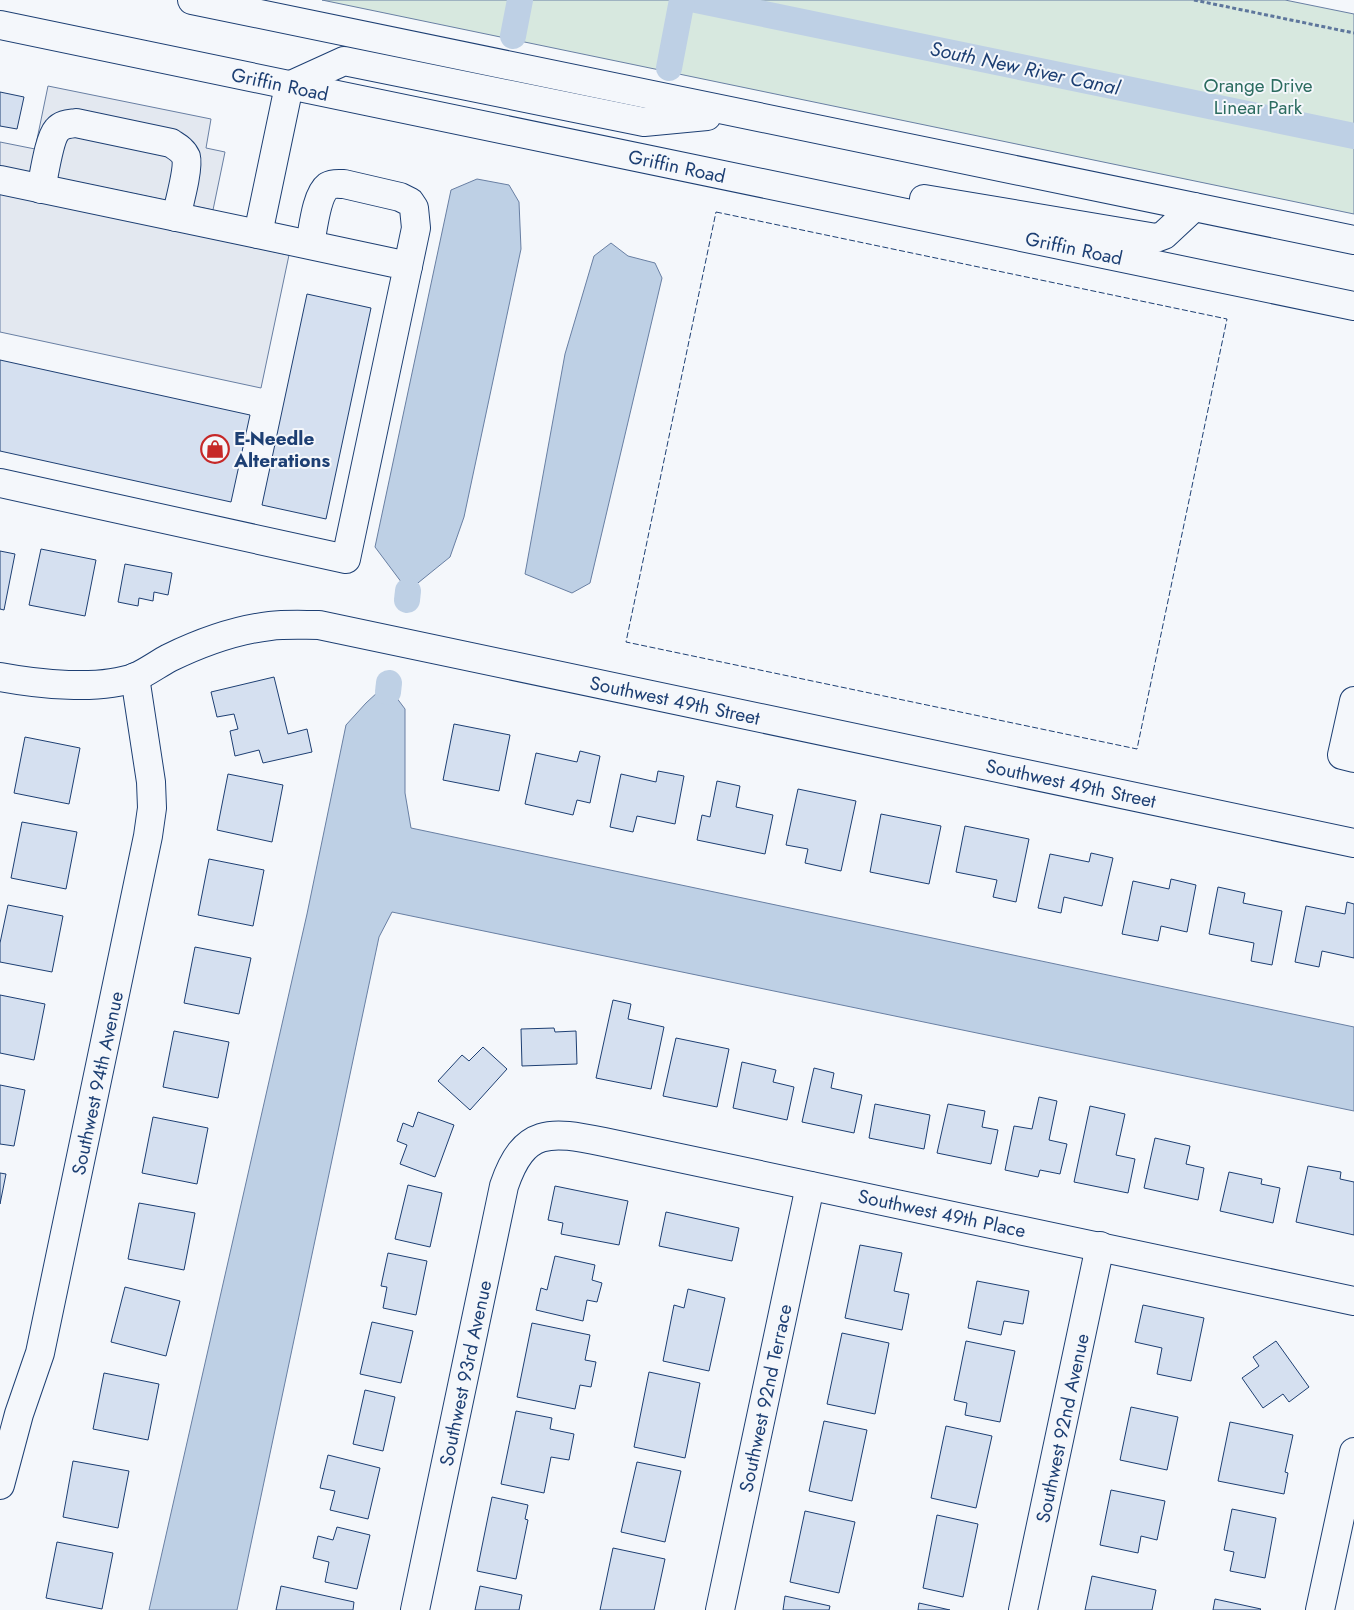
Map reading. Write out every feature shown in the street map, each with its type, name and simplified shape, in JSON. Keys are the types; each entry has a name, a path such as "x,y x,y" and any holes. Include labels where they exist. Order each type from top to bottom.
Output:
{"street":[{"path":"192,0 1354,240"},
{"name":"Griffin Road","path":"0,25 1354,306"},
{"path":"258,234 288,86 344,61 644,122 736,113"},
{"path":"41,189 52,138 57,129 64,124 76,123 171,143 180,148 186,157 186,166 176,217"},
{"path":"0,180 408,266"},
{"path":"0,483 346,559 416,228 414,208 410,202 400,197 344,184 328,186 322,193 319,202 310,244"},
{"path":"794,190 859,187 1156,238 1164,235 1194,207"},
{"name":"Southwest 49th Street","path":"0,677 38,682 95,684 135,677 168,658 239,632 271,626 319,625 1354,843"},
{"name":"Southwest 94th Avenue","path":"0,1485 19,1414 40,1353 148,836 152,808 151,782 135,677"},
{"path":"1354,701 1342,756 1354,758"},
{"name":"Southwest 49th Place","path":"530,1144 540,1138 555,1135 574,1136 1354,1300"},
{"name":"Southwest 93rd Avenue","path":"415,1610 504,1186 511,1165 521,1151 530,1144"},
{"name":"Southwest 92nd Terrace","path":"720,1610 810,1186"},
{"name":"Southwest 92nd Avenue","path":"1023,1610 1100,1246"},
{"path":"1320,1610 1354,1452"}],"path":[{"path":"1194,0 1354,33"}],"green space":[{"name":"Orange Drive Linear Park","path":"322,0 1285,0 1354,14 1354,214"}],"shaded area":[{"path":"48,86 211,119 206,148 225,152 213,210 0,166 0,142 35,149"},
{"path":"0,193 289,255 261,388 0,332"}],"water":[{"path":"477,179 509,185 519,202 521,249 464,517 450,557 408,591 375,547 451,190"},
{"path":"611,243 628,256 655,263 662,278 590,583 572,593 525,574 565,354 594,256"},
{"path":"379,691 393,693 405,709 405,793 411,828 1354,1027 1354,1111 392,912 379,937 237,1610 149,1610 307,914 346,725"}],"building":[{"path":"0,92 24,97 17,129 0,126"},
{"path":"307,294 371,308 326,519 262,505"},
{"path":"0,360 250,415 231,502 0,451"},
{"path":"41,549 96,560 85,616 29,605"},
{"path":"0,551 15,554 4,610 0,609"},
{"path":"125,564 172,573 168,595 154,592 153,601 139,598 138,606 118,602"},
{"path":"274,677 288,734 307,729 312,752 263,763 259,750 235,756 230,731 238,729 234,714 217,717 211,692"},
{"path":"454,724 510,735 499,791 443,780"},
{"path":"25,737 80,748 69,804 14,793"},
{"path":"580,751 600,756 590,803 577,800 573,815 525,804 536,753 577,762"},
{"path":"658,771 684,776 675,824 637,816 633,832 610,827 621,774 656,782"},
{"path":"228,774 283,785 272,842 217,830"},
{"path":"717,781 740,786 736,807 773,815 765,854 697,840 702,815 710,817"},
{"path":"798,789 856,801 841,871 805,863 808,849 786,845"},
{"path":"881,814 941,826 929,884 870,872"},
{"path":"22,822 77,832 66,889 11,878"},
{"path":"965,826 1029,839 1016,902 993,897 997,880 956,872"},
{"path":"1091,853 1113,858 1102,906 1064,897 1061,913 1038,908 1050,854 1089,862"},
{"path":"209,859 264,870 253,926 198,915"},
{"path":"1171,879 1196,885 1187,932 1161,926 1158,941 1122,934 1133,881 1169,889"},
{"path":"1218,887 1245,893 1243,903 1282,911 1272,965 1251,961 1254,943 1209,934"},
{"path":"1347,902 1354,904 1354,958 1322,951 1319,967 1295,962 1306,906 1345,914"},
{"path":"8,905 63,916 52,972 0,962 0,943"},
{"path":"195,947 251,958 239,1014 184,1003"},
{"path":"0,995 45,1004 34,1060 0,1053"},
{"path":"613,1000 631,1004 628,1019 664,1027 651,1089 596,1078"},
{"path":"554,1028 555,1032 576,1031 577,1064 522,1066 521,1029"},
{"path":"174,1031 229,1042 218,1098 163,1087"},
{"path":"676,1038 729,1049 717,1107 663,1096"},
{"path":"483,1047 507,1069 470,1110 438,1081 462,1055 469,1061"},
{"path":"742,1062 776,1070 773,1082 794,1087 787,1120 733,1108"},
{"path":"814,1068 834,1073 831,1088 862,1095 854,1133 802,1122"},
{"path":"0,1085 25,1090 14,1146 0,1144"},
{"path":"1039,1097 1057,1101 1049,1140 1067,1144 1060,1174 1040,1170 1038,1177 1005,1170 1014,1126 1032,1129"},
{"path":"875,1104 930,1115 924,1149 869,1138"},
{"path":"948,1104 985,1111 982,1127 998,1130 991,1164 937,1153"},
{"path":"1090,1106 1125,1114 1116,1155 1135,1159 1128,1193 1074,1182"},
{"path":"418,1112 454,1125 435,1177 400,1164 407,1145 397,1141 403,1123 413,1127"},
{"path":"153,1117 208,1128 197,1184 142,1173"},
{"path":"1155,1138 1190,1146 1186,1164 1204,1168 1198,1200 1144,1188"},
{"path":"1308,1166 1341,1172 1340,1179 1354,1182 1354,1235 1296,1222"},
{"path":"1229,1172 1262,1179 1261,1184 1280,1188 1273,1223 1220,1211"},
{"path":"0,1173 6,1174 0,1204"},
{"path":"408,1185 442,1193 430,1247 395,1239"},
{"path":"555,1186 628,1201 619,1245 561,1234 563,1223 548,1220"},
{"path":"139,1203 195,1213 184,1270 128,1259"},
{"path":"666,1212 739,1228 732,1261 659,1246"},
{"path":"860,1245 902,1253 894,1291 909,1294 902,1330 845,1318"},
{"path":"388,1253 427,1261 416,1315 383,1308 387,1287 381,1286"},
{"path":"555,1256 595,1265 592,1280 602,1283 597,1302 587,1300 583,1321 536,1310 541,1288 547,1290"},
{"path":"977,1281 1029,1291 1023,1324 1004,1321 1001,1335 968,1328"},
{"path":"125,1287 180,1301 166,1356 111,1342"},
{"path":"688,1289 725,1298 709,1371 663,1361 674,1305 684,1308"},
{"path":"1143,1305 1204,1318 1191,1381 1157,1374 1162,1348 1135,1342"},
{"path":"372,1322 413,1331 401,1383 360,1374"},
{"path":"532,1323 590,1335 585,1360 596,1362 591,1387 580,1385 575,1409 517,1397"},
{"path":"842,1333 889,1343 875,1414 827,1404"},
{"path":"966,1341 1015,1351 1000,1422 965,1415 967,1403 954,1400"},
{"path":"1276,1341 1309,1387 1289,1402 1283,1394 1263,1408 1242,1378 1259,1366 1253,1357"},
{"path":"649,1372 700,1383 685,1458 634,1447"},
{"path":"104,1373 159,1384 148,1440 93,1429"},
{"path":"365,1390 395,1397 383,1451 353,1444"},
{"path":"1131,1407 1178,1417 1167,1470 1120,1460"},
{"path":"516,1411 552,1418 550,1429 574,1434 569,1460 551,1457 544,1493 501,1484"},
{"path":"824,1421 867,1430 852,1501 809,1491"},
{"path":"1230,1422 1293,1435 1285,1472 1288,1473 1284,1494 1218,1481"},
{"path":"946,1426 992,1436 976,1508 931,1498"},
{"path":"328,1455 380,1468 368,1519 330,1510 335,1491 320,1488"},
{"path":"73,1461 129,1471 118,1528 63,1517"},
{"path":"637,1462 681,1471 665,1542 621,1532"},
{"path":"1111,1490 1165,1501 1157,1540 1141,1536 1138,1553 1100,1545"},
{"path":"492,1497 528,1505 525,1519 528,1520 516,1579 477,1571"},
{"path":"1232,1509 1276,1518 1265,1578 1230,1571 1234,1552 1224,1550"},
{"path":"805,1511 855,1522 839,1593 790,1582"},
{"path":"937,1515 978,1524 963,1597 923,1588"},
{"path":"337,1527 370,1535 357,1589 325,1582 329,1562 313,1558 318,1536 333,1540"},
{"path":"57,1542 113,1553 102,1609 46,1598"},
{"path":"613,1548 665,1559 654,1610 600,1610"},
{"path":"1092,1576 1156,1590 1152,1610 1085,1610"},
{"path":"281,1586 354,1602 353,1610 276,1610"},
{"path":"480,1586 522,1595 519,1610 475,1610"},
{"path":"785,1596 830,1606 829,1610 783,1610"},
{"path":"1215,1599 1261,1609 1213,1610"},
{"path":"919,1603 950,1610 918,1610"}],"waterway":[{"path":"513,36 520,0"},
{"path":"669,68 682,0"},
{"name":"South New River Canal","path":"696,0 1354,136"},
{"path":"407,600 408,591"},
{"path":"388,692 389,683"}],"fence":[{"path":"716,212 1227,319 1137,749 626,642 716,212"}],"place":[{"name":"E-Needle Alterations","path":"215,449"}]}
